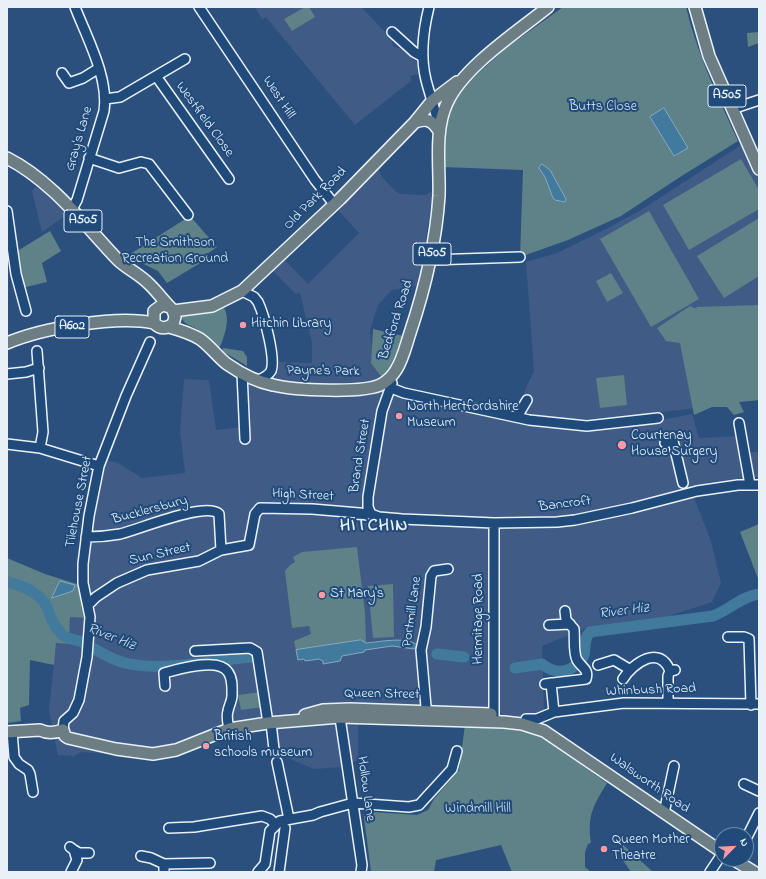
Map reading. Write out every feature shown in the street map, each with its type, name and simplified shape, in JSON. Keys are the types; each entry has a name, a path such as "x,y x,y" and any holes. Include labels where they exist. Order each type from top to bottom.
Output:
{"main road":[{"name":"Bedford Road","path":"377,390 396,371 420,302 431,260 438,198 439,131 447,101 462,78 548,7"},
{"name":"A505","path":"695,7 709,56 759,169"},
{"name":"Old Park Road","path":"172,309 212,306 242,292 334,204 414,122 432,101 462,78"},
{"path":"414,122 426,119 430,120 439,131"},
{"name":"A505","path":"7,158 23,167 72,209 122,264 148,282 172,309"},
{"path":"154,290 155,314 162,328 169,326 174,321 172,309 162,305 155,314"},
{"name":"A602","path":"7,343 44,332 90,324 139,320 155,314"},
{"name":"Payne's Park","path":"169,326 187,332 201,340 228,364 242,373 272,385 294,389 377,390"},
{"name":"Queen Street","path":"63,730 70,732 73,738 116,749 153,754 176,750 229,729 269,723 323,710 339,713 494,718"},
{"name":"Walsworth Road","path":"494,718 511,715 526,719 545,729 558,741"},
{"name":"Walsworth Road","path":"494,718 522,724 544,732 714,847"},
{"path":"9,732 40,730 45,733 55,733 63,730"}],"street":[{"name":"Gray's Lane","path":"72,209 77,200 104,110 105,98 104,84 99,68 75,7"},
{"name":"West Hill","path":"199,7 315,180 334,204"},
{"name":"Bedford Road","path":"429,7 424,30 423,57 426,81 435,110 439,131"},
{"path":"392,32 414,52 423,57"},
{"path":"105,98 118,98 186,58"},
{"path":"62,73 69,83 83,78 99,68"},
{"name":"Westfield Close","path":"156,76 229,179"},
{"path":"732,109 759,100"},
{"path":"89,158 119,168 138,163 149,164 188,215"},
{"path":"7,211 11,263 26,311"},
{"path":"431,260 520,257"},
{"path":"242,292 254,297 260,305 271,346 271,370 267,375 258,380"},
{"name":"Tilehouse Street","path":"63,730 70,725 73,713 79,700 87,657 88,605 83,583 83,564 98,466 126,396 150,342"},
{"path":"37,351 43,432 40,448"},
{"path":"7,374 26,372 39,368"},
{"name":"Brand Street","path":"371,514 368,507 368,497 384,402 391,388 396,371"},
{"path":"242,373 245,439"},
{"path":"377,390 387,392 391,388 518,417 588,426 658,418"},
{"name":"Brand Street","path":"377,390 384,402"},
{"path":"518,417 527,400"},
{"path":"739,423 755,485"},
{"path":"665,443 672,441 684,489"},
{"path":"7,444 40,448 98,466"},
{"name":"Bancroft","path":"371,514 379,517 402,519 494,523 574,520 664,501 684,489 697,491 755,485"},
{"name":"High Street","path":"258,509 272,507 371,514"},
{"name":"Sun Street","path":"88,605 106,589 126,578 158,567 199,561 221,550 249,545 255,514 258,509"},
{"name":"Bucklersbury","path":"86,537 121,534 184,514 213,511 219,514 221,550"},
{"name":"Hermitage Road","path":"494,523 494,718"},
{"name":"Portmill Lane","path":"427,715 421,650 429,607 431,576 434,571 448,569"},
{"path":"554,712 548,684 586,679 587,673 579,662 574,629 566,620 565,611"},
{"path":"549,625 570,624"},
{"path":"728,637 744,637 749,639 755,704"},
{"path":"195,651 250,648 258,656 274,749"},
{"path":"623,679 629,669 638,662 649,658 659,658 673,671 668,676 668,703"},
{"path":"598,665 614,660 629,669"},
{"path":"165,686 164,673 190,666 211,664 226,669 230,673 232,682 232,698 227,714 229,729"},
{"name":"Whinbush Road","path":"526,719 545,716 554,712 624,703 755,704"},
{"name":"Hollow Lane","path":"339,713 362,865 361,872"},
{"path":"545,716 542,723 545,729"},
{"path":"9,732 14,757 19,764 28,770 32,777 33,792"},
{"path":"258,872 265,864 269,835 275,824 289,819 312,816 320,812 353,803 409,807 419,805 452,770 457,751"},
{"path":"276,762 289,819"},
{"path":"664,813 674,766"},
{"path":"744,784 759,791"},
{"path":"752,827 759,812"},
{"path":"169,828 194,827 262,816 270,818 275,824"},
{"path":"279,872 285,828"},
{"path":"71,872 77,860 72,848 79,853 89,853"},
{"path":"141,856 150,858 164,868 210,863"},
{"path":"266,858 280,860"}],"shaded area":[{"path":"255,7 361,7 391,38 393,47 400,48 417,62 418,74 410,76 411,81 355,125 266,17 262,19"},
{"path":"664,108 688,148 674,156 650,117"},
{"path":"744,143 759,175 759,400 680,410 588,419 531,418 518,413 525,390 534,371 526,262 557,253 641,210"},
{"path":"379,164 379,171 382,177 395,191 400,194 425,195 433,191 421,271 417,286 392,290 378,305 370,330 373,362 399,394 491,416 603,427 662,420 692,414 699,438 739,436 746,478 710,482 690,488 711,541 721,583 712,602 651,622 589,627 542,646 544,712 529,728 446,724 358,725 358,760 342,767 314,769 274,752 269,725 140,756 81,752 74,756 58,755 49,710 56,643 69,644 70,617 85,618 80,585 103,459 118,463 142,478 185,473 180,431 184,379 209,380 216,430 243,427 239,381 248,378 275,388 277,362 312,363 312,343 300,293 296,294 272,270 284,259 308,284 359,233 337,209"},
{"path":"542,164 550,170 566,199 565,202 555,200 553,198 545,177 539,168"},
{"path":"37,186 69,213 42,232 32,191"},
{"path":"751,452 759,452 759,478 752,476 749,455"},
{"path":"60,581 75,585 73,591 52,598"},
{"path":"361,640 366,643 400,640 412,642 417,645 414,649 392,646 365,650 364,652 342,656 340,661 323,664 323,661 319,659 305,661 304,659 298,660 296,650"}],"green space":[{"path":"305,7 309,7 315,17 292,31 284,19"},
{"name":"Butts Close","path":"563,7 686,7 702,58 738,141 621,216 568,240 520,257 523,170 442,167 447,125 455,96 462,88 506,48"},
{"path":"759,32 759,43 748,47 747,33"},
{"path":"741,159 759,190 759,209 689,250 663,205"},
{"path":"649,211 699,299 651,327 600,239"},
{"name":"The Smithson Recreation Ground","path":"190,216 217,247 200,259 202,262 167,283 158,271 127,256"},
{"path":"759,218 759,276 724,298 697,256"},
{"path":"50,231 61,251 42,263 47,282 22,288 16,256 19,250"},
{"path":"611,273 623,293 607,302 596,281"},
{"path":"759,305 759,400 739,402 744,412 734,415 727,407 712,407 694,415 680,343 666,341 657,328 690,306 697,309 696,307"},
{"path":"224,308 227,323 225,334 219,349 203,333 184,322 180,313 211,310 213,312"},
{"path":"373,329 403,336 395,367 383,379 371,363"},
{"path":"223,348 243,351 247,357 247,366 222,351"},
{"path":"624,375 627,405 600,408 596,378"},
{"path":"759,524 759,581 740,532"},
{"path":"357,547 365,613 366,643 361,640 296,650 294,641 311,634 309,626 292,628 285,571 295,562 293,557 302,552"},
{"path":"7,558 45,574 80,585 85,618 70,617 69,644 56,643 54,665 30,660 29,705 20,708 21,721 7,723"},
{"path":"393,584 394,637 373,638 368,586"},
{"path":"261,692 263,707 241,710 238,695"},
{"name":"Windmill Hill","path":"465,725 529,728 529,733 542,737 607,783 592,812 590,825 591,843 588,844 585,852 585,867 591,872 512,872 501,845 436,860 434,872 371,872 364,817 366,813 372,812 417,815 428,810 434,799 459,770"},
{"path":"621,843 653,872 631,872 620,856"}],"waterway":[{"name":"River Hiz","path":"7,582 30,590 40,598 47,607 55,626 64,636 82,642 108,657 125,663 171,666 252,657"},
{"name":"River Hiz","path":"515,668 542,664 555,671 568,670 583,658 586,640 590,632 713,616 747,597 759,594"},
{"name":"River Hiz","path":"437,654 464,657"}],"place":[{"name":"Hitchin Library","path":"243,325"},
{"name":"North Hertfordshire Museum","path":"399,416"},
{"name":"Courtenay House Surgery","path":"622,445"},
{"name":"St Mary's","path":"322,595"},
{"name":"British schools museum","path":"206,746"},
{"name":"Queen Mother Theatre","path":"604,849"}],"district":[{"name":"HITCHIN","path":"374,527"}]}
